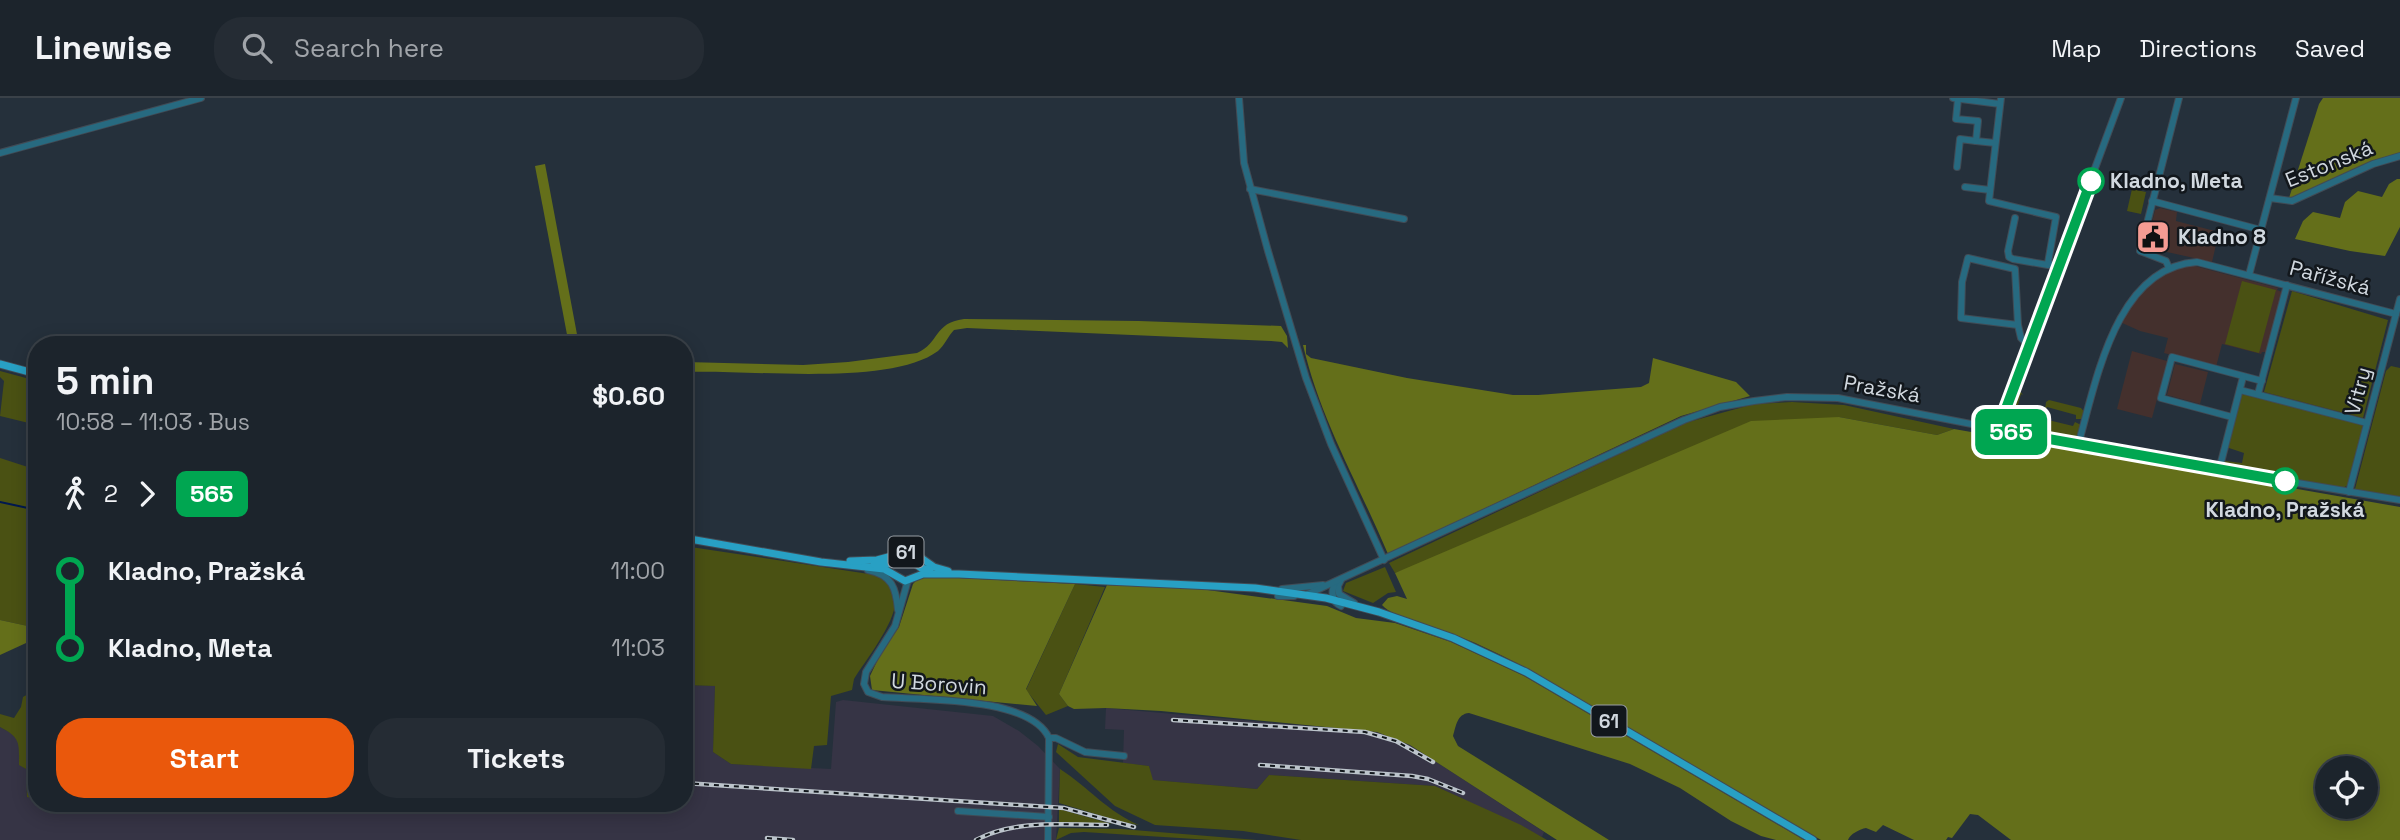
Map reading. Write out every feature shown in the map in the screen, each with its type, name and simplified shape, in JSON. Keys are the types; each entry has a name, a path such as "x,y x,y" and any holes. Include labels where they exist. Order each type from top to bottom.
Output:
{"main road":[{"path":"0,364 28,372"},
{"name":"61","path":"693,540 884,569 896,576 912,578 959,574"},
{"name":"61","path":"846,563 877,560 907,552 917,555 934,567 959,574"},
{"name":"61","path":"846,563 881,565 905,558 927,570 959,574 1255,588 1334,600 1379,612 1453,638 1526,672 1812,840"},
{"name":"61","path":"896,562 896,576"},
{"name":"61","path":"912,578 915,564"},
{"name":"61","path":"1200,585 1341,606 1397,619"}],"street":[{"path":"0,153 201,98"},
{"path":"1240,98 1242,156 1306,378 1331,444 1384,560"},
{"path":"1976,141 1978,121 1956,119 1956,98 2000,101 1989,201 2056,217 2048,265"},
{"path":"1998,430 2122,98"},
{"path":"2082,446 2102,358 2118,320 2134,298 2169,268 2166,261 2140,251 2179,98"},
{"path":"2249,275 2296,98"},
{"path":"1957,167 1960,139 1996,143"},
{"name":"Estonská","path":"2270,198 2292,201 2373,164 2400,156"},
{"path":"1965,187 1990,190"},
{"path":"1250,188 1404,219"},
{"path":"2152,201 2261,230"},
{"path":"2015,218 2009,257 2059,269"},
{"path":"2018,326 1961,318 1962,282 1968,258 2015,269 2018,326 2021,338 2029,346"},
{"name":"Pařížská","path":"2169,268 2185,262 2197,262 2396,314"},
{"path":"2258,394 2287,285"},
{"name":"Vitry","path":"2349,492 2400,299"},
{"path":"2391,334 2400,336"},
{"path":"2232,417 2161,398 2172,357 2262,381"},
{"path":"2219,470 2244,377"},
{"path":"2240,390 2367,423"},
{"name":"Pražská","path":"1338,581 1677,423 1720,407 1787,397 1838,398 2082,446 2400,500"},
{"path":"846,563 883,574 896,590 899,613"},
{"path":"896,576 901,586 899,613"},
{"path":"899,613 912,578"},
{"path":"1255,588 1299,589 1338,581"},
{"path":"1278,596 1307,595 1338,581"},
{"path":"1338,581 1332,590 1334,600 1341,606"},
{"path":"1338,581 1342,597 1379,612"},
{"name":"U Borovin","path":"899,613 890,634 866,672 864,684 868,692 882,698 1002,707 1031,721 1044,730 1049,738 1061,740 1085,752 1124,756"},
{"path":"1048,840 1049,738"},
{"path":"958,811 1049,817"}],"shaded area":[{"path":"2160,208 2177,212 2176,221 2219,232 2212,262 2149,248 2155,210"},
{"path":"2191,265 2278,288 2277,290 2282,292 2266,352 2261,354 2222,344 2216,367 2164,353 2168,338 2140,331 2120,322 2130,306 2150,285 2172,270"},
{"path":"2132,351 2167,361 2152,418 2117,409"},
{"path":"2175,364 2208,372 2200,404 2167,395"},
{"path":"693,685 715,686 713,752 731,764 831,769 836,702 843,700 993,716 1038,746 1060,769 1056,840 0,840 0,727 13,734 19,743 19,764 26,769 28,812 693,812"},
{"path":"1106,708 1377,732 1410,745 1544,832 1542,837 1435,786 1269,775 1257,789 1152,780 1149,766 1123,763 1124,730 1105,729"}],"green space":[{"path":"2323,98 2400,98 2400,154 2292,200 2289,198"},
{"path":"545,164 577,336 567,336 535,166"},
{"path":"2400,179 2400,227 2385,256 2295,239 2303,221 2313,212 2340,218 2345,202 2358,191 2382,197 2389,184"},
{"path":"2132,189 2146,192 2141,214 2127,211"},
{"path":"2242,281 2276,290 2259,353 2225,344"},
{"path":"2292,291 2388,320 2363,418 2264,392"},
{"path":"954,321 1139,321 1281,326 1287,336 1288,348 1282,342 1271,341 967,328 954,330 938,351 916,362 887,369 816,374 693,372 693,362 803,365 917,353"},
{"path":"1303,345 1306,345 1306,354 1311,358 1407,378 1513,395 1641,387 1649,383 1653,358 1736,382 1750,396 1681,416 1388,554 1319,399"},
{"path":"2391,366 2400,368 2400,498 2355,489 2386,371"},
{"path":"0,371 28,379 28,423 0,416 4,381 0,377"},
{"path":"2020,391 2023,395 2021,394 2013,423 2016,428 2030,431 2031,428 2034,429 2037,417 2041,418 2043,414 2044,419 2073,426 2075,422 2081,425 2078,437 2071,442 2007,428 2017,392"},
{"path":"2242,392 2362,424 2348,485 2343,488 2223,467 2223,461 2242,463 2244,453 2226,447"},
{"path":"2049,400 2081,408 2085,413 2083,419 2076,419 2076,415 2047,407 2045,410"},
{"path":"1792,402 1844,405 1954,429 1937,435 1839,417 1395,573 1389,563 1685,423 1754,404"},
{"path":"1839,417 1937,435 1954,429 2400,507 2400,840 2011,840 1978,815 1970,814 1952,838 1948,837 1946,840 1914,840 1883,825 1876,832 1861,829 1848,840 1821,840 1528,669 1467,640 1388,610 1382,605 1388,598 1397,596 1407,599 1395,573 1751,421"},
{"path":"0,458 28,467 28,626 0,620"},
{"path":"693,547 882,576 890,587 895,600 891,619 854,679 852,690 831,696 827,745 814,746 811,769 731,764 713,752 715,686 693,685"},
{"path":"1385,567 1396,592 1388,593 1373,603 1343,591 1346,583"},
{"path":"920,576 1075,584 1026,689 1037,706 872,690 870,676 899,627 913,584"},
{"path":"1075,584 1105,587 1059,694 1068,706 1046,715 1026,690"},
{"path":"1107,585 1200,589 1327,606 1356,618 1395,623 1451,642 1524,676 1804,840 1776,840 1761,836 1731,821 1680,788 1630,764 1469,713 1459,718 1456,725 1453,736 1458,746 1609,840 1557,840 1410,745 1377,732 1161,711 1074,709 1068,706 1059,694"},
{"path":"0,620 28,626 28,642 0,655"},
{"path":"28,694 28,797 26,769 19,765 17,742 12,734 0,727 0,714 14,718 21,707 23,697"},
{"path":"1058,744 1078,757 1149,766 1153,780 1257,789 1269,775 1435,786 1521,825 1547,840 1301,840 1243,831 1155,825 1115,806 1056,752"},
{"path":"1060,769 1108,806 1139,825 1059,803"},
{"path":"1059,809 1112,824 1059,823"},
{"path":"1059,828 1121,829 1257,840 1211,840 1084,832 1071,833 1056,840"}],"waterway":[{"path":"0,502 28,508"}],"railway":[{"path":"1173,720 1365,732 1396,741 1433,762"},
{"path":"1260,765 1412,776 1428,779 1463,793"},
{"path":"693,784 1064,808 1134,827"},
{"path":"976,840 991,833 1023,826 1107,825"},
{"path":"767,838 793,840"}],"bus line":[{"name":"565","path":"2091,181 1998,430 2285,481"}],"place":[{"name":"Kladno, Meta","path":"2091,181"},
{"name":"Kladno 8","path":"2153,237"},
{"name":"Kladno, Pražská","path":"2285,481"}]}
